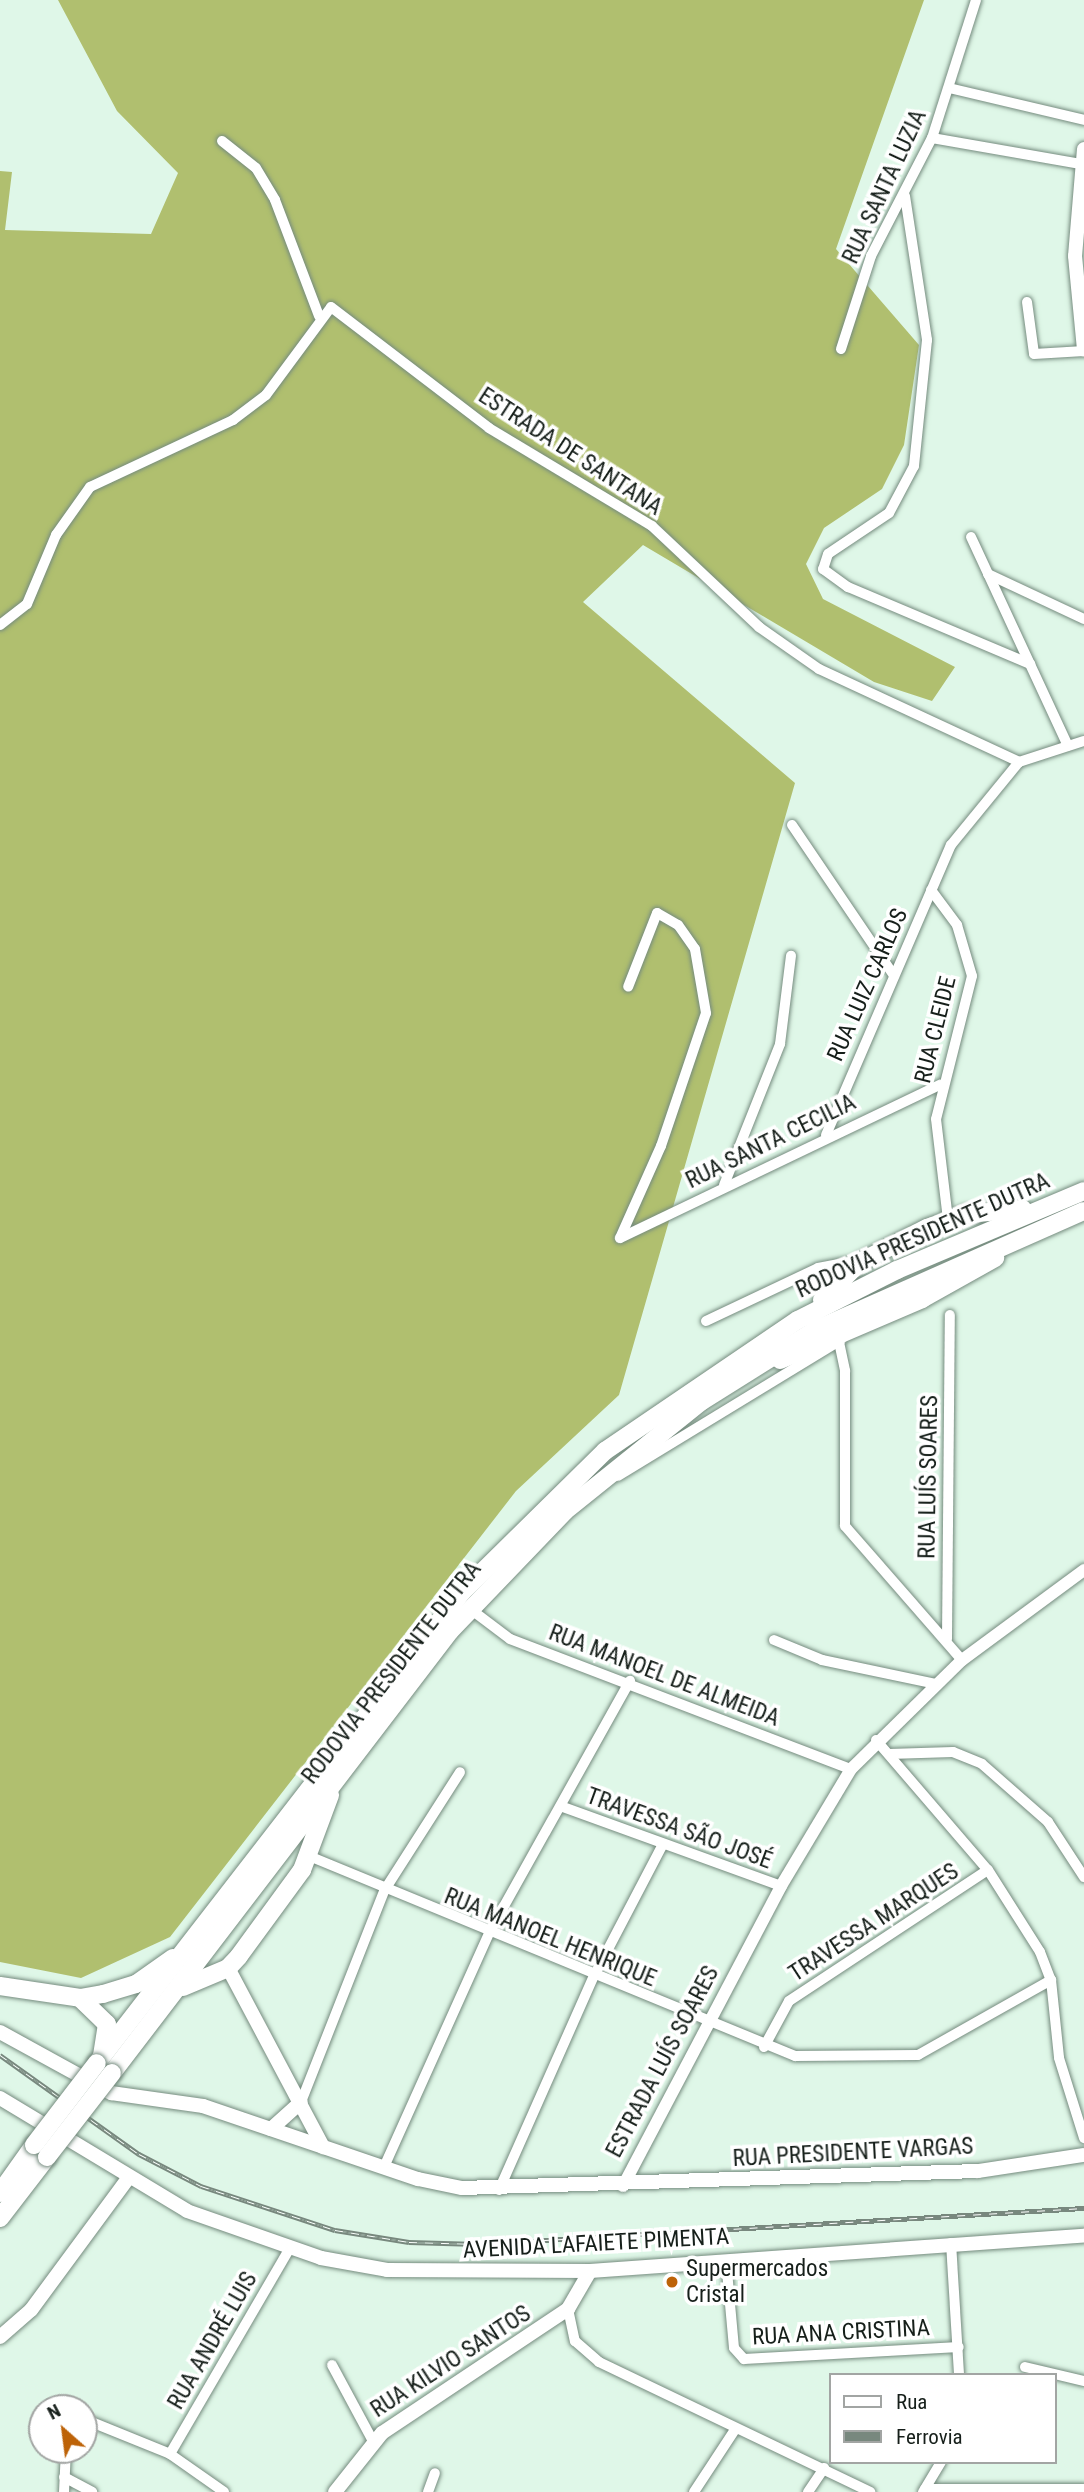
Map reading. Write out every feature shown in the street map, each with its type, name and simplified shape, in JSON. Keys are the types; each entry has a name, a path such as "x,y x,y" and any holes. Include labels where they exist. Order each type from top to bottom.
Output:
{"highway":[{"path":"658,1412 669,1398 821,1300 867,1258 948,1220 1019,1210 1084,1183"},
{"name":"RODOVIA PRESIDENTE DUTRA","path":"0,2232 2,2200 339,1750 480,1571 605,1451 658,1412 854,1290 1084,1191"},
{"name":"RODOVIA PRESIDENTE DUTRA","path":"103,2065 180,1988 469,1608 601,1480 754,1369 885,1294 1084,1211"},
{"path":"754,1369 841,1338 1009,1252 1084,1222"},
{"path":"0,1986 80,1998 120,1991 168,1963 339,1750"},
{"path":"180,1988 228,1968 309,1856 332,1787"},
{"path":"80,1998 107,2024 103,2065"}],"main road":[{"path":"1082,156 1080,216 1084,351"},
{"path":"228,1968 323,2147"},
{"name":"ESTRADA LUÍS SOARES","path":"0,2032 111,2093 203,2106 431,2183 499,2190 623,2186"},
{"name":"AVENIDA LAFAIETE PIMENTA","path":"0,2098 22,2109 127,2180 187,2211 289,2248 343,2264 419,2273 590,2271 951,2243 1084,2236"},
{"path":"271,2129 301,2102"},
{"name":"RUA PRESIDENTE VARGAS","path":"623,2186 978,2171 1084,2155"},
{"path":"0,2337 31,2310 127,2180"},
{"name":"RUA KILVIO SANTOS","path":"335,2492 373,2441 568,2309 590,2271"}],"street":[{"name":"RUA SANTA LUZIA","path":"841,349 871,256 905,196 932,138 976,0"},
{"path":"948,88 1084,120"},
{"path":"932,138 1082,156"},
{"path":"0,625 27,604 56,535 90,487 233,420 266,395 319,316 275,200 256,167 222,141"},
{"path":"905,196 927,340 914,466 889,513 828,554 823,569 848,587 1030,664"},
{"path":"1027,302 1032,352 1084,351"},
{"name":"ESTRADA DE SANTANA","path":"319,316 331,307 346,314 489,428 652,526 760,627 820,668 1019,762"},
{"path":"971,537 1068,746"},
{"path":"988,574 1084,619"},
{"path":"932,890 961,830 1019,762 1084,741"},
{"path":"792,825 892,974"},
{"name":"RUA LUIZ CARLOS","path":"826,1135 892,974 932,890"},
{"name":"RUA CLEIDE","path":"932,890 957,925 972,976 940,1085 936,1141 948,1220"},
{"name":"RUA SANTA CECILIA","path":"628,987 657,912 686,935 706,988 704,1028 620,1238 826,1135 940,1085"},
{"path":"724,1185 780,1044 791,956"},
{"path":"706,1321 818,1268 867,1258"},
{"name":"RUA LUÍS SOARES","path":"947,1639 950,1315"},
{"path":"601,1480 635,1468 841,1338 845,1371 845,1526 947,1639 962,1660"},
{"name":"ESTRADA LUÍS SOARES","path":"623,2186 710,2026 781,1886 850,1769 876,1740 962,1660 1084,1570"},
{"name":"RUA MANOEL DE ALMEIDA","path":"469,1608 510,1639 630,1681 850,1769"},
{"path":"774,1640 822,1660 936,1684"},
{"path":"384,2168 489,1933 563,1807 630,1681"},
{"path":"876,1740 988,1870 1051,1980 1059,2058 1084,2138"},
{"path":"889,1754 953,1752 982,1764 1048,1822 1084,1877"},
{"path":"301,2102 384,1891 460,1773"},
{"name":"TRAVESSA SÃO JOSÉ","path":"563,1807 781,1886"},
{"path":"499,2190 594,1976 663,1844"},
{"name":"RUA MANOEL HENRIQUE","path":"309,1856 384,1891 764,2048 819,2058 918,2055 1051,1980"},
{"name":"TRAVESSA MARQUES","path":"764,2048 789,2001 988,1870"},
{"path":"0,2092 22,2109"},
{"path":"951,2243 959,2373"},
{"name":"RUA ANDRÉ LUIS","path":"170,2454 289,2248"},
{"name":"RUA ANA CRISTINA","path":"726,2260 734,2348 744,2359 959,2347"},
{"path":"568,2309 582,2351 734,2431 824,2468 870,2492"},
{"path":"332,2365 373,2441"},
{"path":"1025,2367 1050,2373"},
{"path":"1056,2374 1084,2381"},
{"path":"98,2425 170,2454 224,2492"},
{"path":"694,2492 734,2431"},
{"path":"64,2492 65,2464"},
{"path":"924,2491 940,2464"},
{"path":"808,2492 824,2468"},
{"path":"428,2492 435,2473"},
{"path":"64,2477 93,2492"},
{"path":"924,2491 1084,2489"}],"green space":[{"path":"58,0 924,0 836,249 919,345 904,445 882,489 824,528 806,564 823,599 955,667 932,701 874,682 643,545 583,602 795,783 619,1395 516,1491 170,1937 81,1978 0,1962 0,171 12,172 5,230 151,234 178,173 117,111"}],"railway":[{"path":"0,2055 139,2154 201,2186 335,2230 409,2242 478,2244 1084,2208"}],"place":[{"name":"Supermercados Cristal","path":"672,2282"}]}
